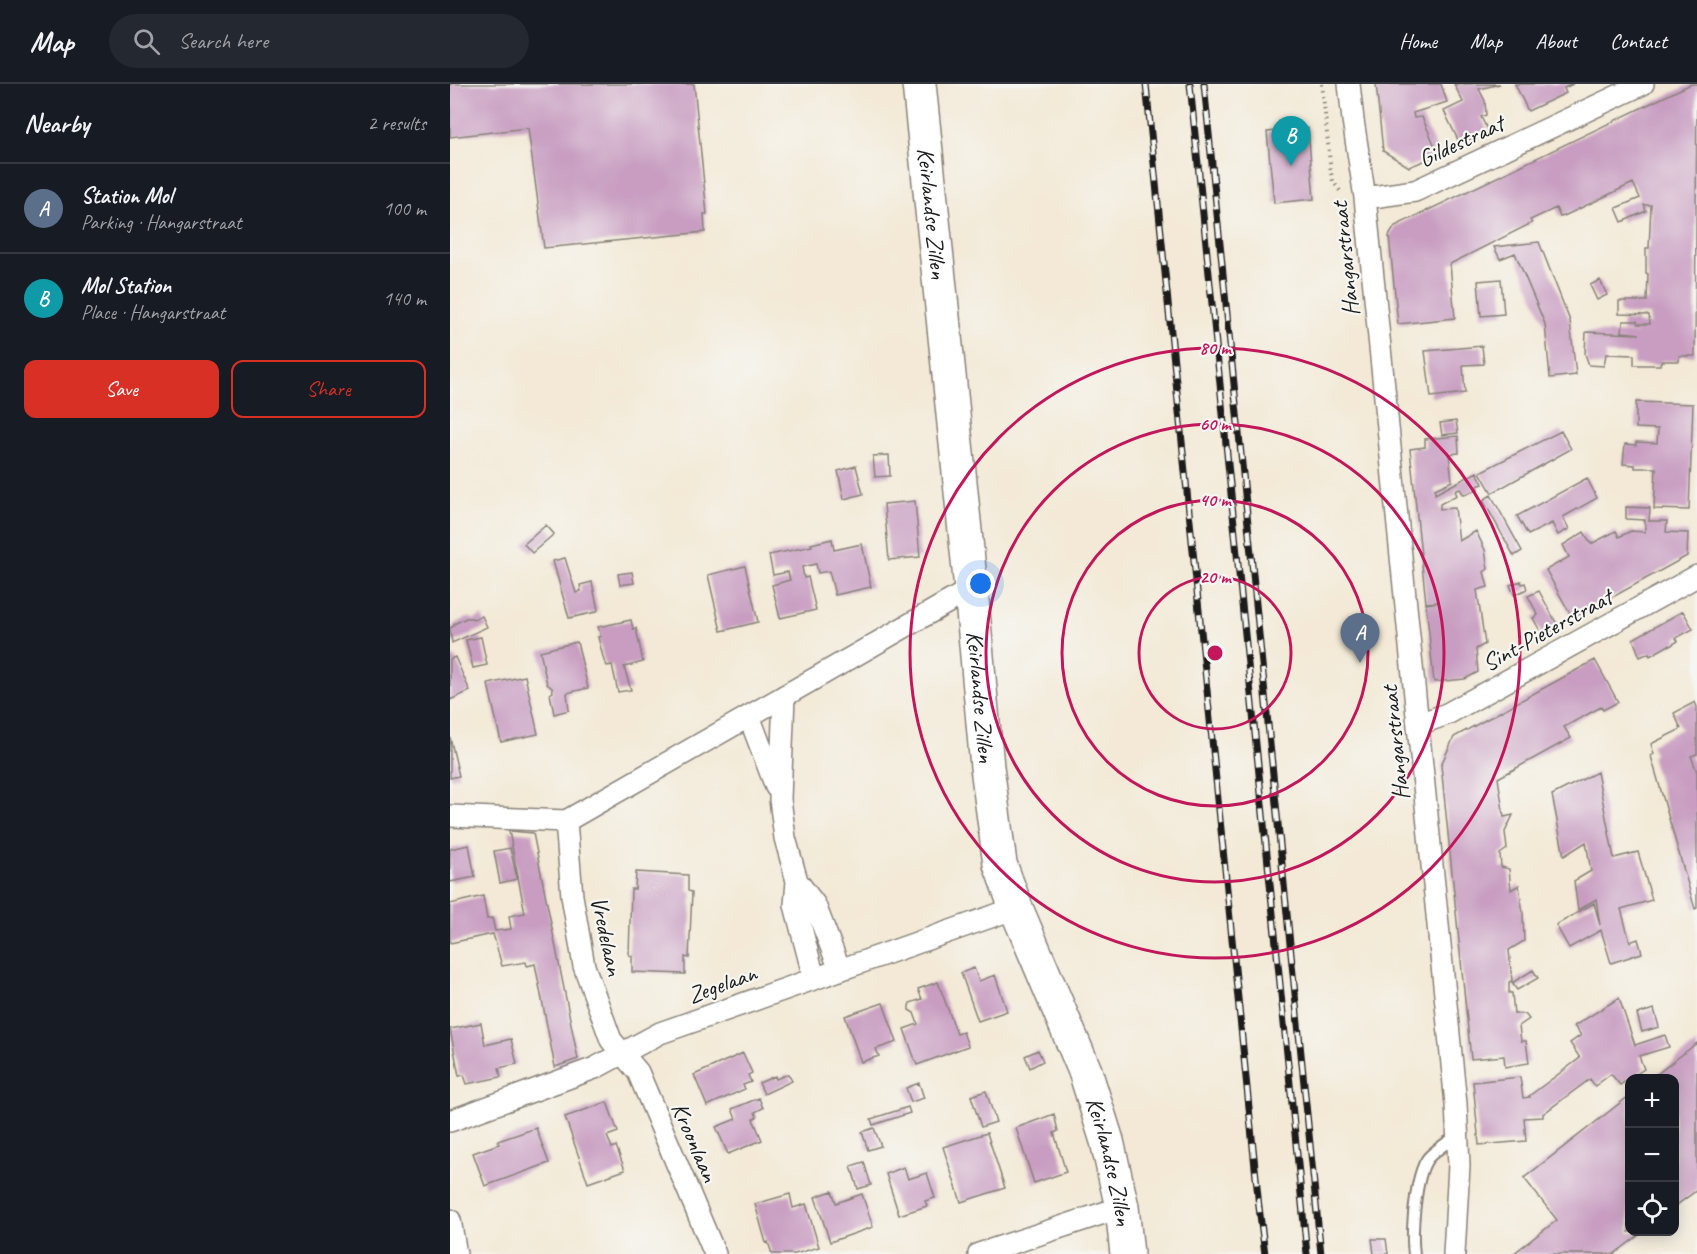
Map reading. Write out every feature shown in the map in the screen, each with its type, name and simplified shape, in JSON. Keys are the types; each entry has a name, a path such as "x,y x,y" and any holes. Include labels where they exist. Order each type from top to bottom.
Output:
{"main road":[{"name":"Keirlandse Zillen","path":"919,84 993,822 1000,864 1016,908 1085,1071 1107,1141 1122,1207 1127,1254"}],"street":[{"name":"Hangarstraat","path":"1349,84 1365,198 1458,1135 1459,1165 1454,1254"},
{"name":"Gildestraat","path":"1365,198 1414,191 1641,84"},
{"name":"Sint-Pieterstraat","path":"1419,724 1447,714 1697,576"},
{"path":"450,816 566,821 971,589"},
{"path":"784,696 780,799 785,838 797,881 795,904 814,978"},
{"path":"748,716 780,799"},
{"name":"Vredelaan","path":"566,821 572,896 584,966 611,1040 622,1055"},
{"path":"797,881 815,905 840,970"},
{"name":"Zegelaan","path":"450,1122 595,1068 660,1034 1016,908"},
{"name":"Kroonlaan","path":"622,1055 638,1072 714,1254"},
{"path":"979,1254 1122,1207"},
{"path":"450,1220 456,1254"}],"lane":[{"path":"1414,1254 1413,1222 1416,1192 1427,1159 1458,1135"}],"building":[{"path":"450,84 694,84 707,214 704,214 705,232 544,248 528,128 450,137"},
{"path":"1376,84 1441,84 1447,102 1413,113 1414,118 1422,117 1439,155 1409,167 1383,151"},
{"path":"1454,84 1500,84 1479,89 1485,101 1486,115 1481,117 1488,131 1460,144 1444,111 1463,102"},
{"path":"1515,84 1573,84 1564,88 1566,93 1528,111"},
{"path":"1691,84 1697,84 1695,356 1679,356 1679,361 1661,361 1660,365 1634,365 1634,355 1606,354 1604,366 1589,365 1585,354 1586,332 1640,334 1622,332 1623,321 1650,324 1649,315 1619,314 1619,301 1647,301 1646,248 1649,248 1651,205 1644,205 1646,211 1622,222 1616,208 1640,198 1633,183 1564,216 1560,217 1556,208 1530,220 1532,223 1450,264 1455,318 1398,324 1389,236 1395,226"},
{"path":"1308,128 1314,199 1274,203 1267,132"},
{"path":"1539,242 1570,321 1576,375 1550,378 1545,324 1515,253 1500,259 1494,247"},
{"path":"1501,279 1504,314 1481,316 1478,281"},
{"path":"1600,280 1607,295 1597,300 1590,285"},
{"path":"1482,346 1484,364 1463,365 1465,393 1431,397 1425,351"},
{"path":"1636,402 1693,404 1689,510 1654,509 1656,468 1635,468 1635,465 1623,464 1625,444 1657,443 1658,429 1636,428"},
{"path":"1456,421 1458,433 1442,435 1440,423"},
{"path":"1561,431 1571,449 1492,493 1480,472"},
{"path":"1458,436 1459,453 1449,454 1452,481 1435,489 1435,494 1477,472 1483,484 1477,486 1478,489 1464,495 1460,489 1455,491 1457,495 1440,504 1440,509 1455,508 1459,541 1476,531 1485,550 1488,569 1484,572 1488,587 1477,590 1485,644 1476,649 1478,672 1465,679 1434,682 1426,604 1439,602 1426,603 1410,449 1425,447 1425,439"},
{"path":"889,455 890,476 875,477 873,456"},
{"path":"856,466 863,494 844,499 838,471"},
{"path":"1587,478 1597,498 1563,517 1569,529 1558,535 1552,523 1528,535 1517,516"},
{"path":"1491,495 1522,551 1514,556 1483,500"},
{"path":"915,501 920,557 889,560 884,504"},
{"path":"1626,507 1650,508 1649,521 1667,521 1666,532 1688,533 1687,556 1573,619 1546,570 1569,557 1563,545 1584,532 1591,544 1616,531 1619,537 1631,531 1645,532 1645,520 1626,519"},
{"path":"546,525 554,534 532,553 524,544"},
{"path":"832,539 834,550 862,544 871,587 835,595 829,571 818,573 816,564 802,567 804,578 808,577 816,610 780,618 772,585 790,580 788,572 773,575 769,555 812,546 811,544"},
{"path":"565,558 576,593 581,591 580,585 592,582 598,610 596,612 569,618 553,561"},
{"path":"745,566 758,622 721,631 708,575"},
{"path":"632,572 634,583 620,585 618,574"},
{"path":"1521,581 1522,584 1525,583 1527,589 1514,595 1510,585"},
{"path":"1539,591 1559,628 1543,636 1533,618 1538,615 1528,596"},
{"path":"1683,611 1693,629 1676,638 1678,641 1670,646 1650,656 1649,653 1640,657 1633,639"},
{"path":"482,616 487,627 452,643 450,628 454,624 466,618 473,620"},
{"path":"631,620 633,629 636,628 643,662 624,667 631,690 618,692 612,665 607,666 604,661 598,627"},
{"path":"481,637 487,665 473,668 466,640"},
{"path":"577,642 588,688 567,693 569,710 554,714 550,694 553,692 547,684 540,651"},
{"path":"455,657 470,691 450,700 450,659"},
{"path":"1595,660 1618,702 1603,710 1601,707 1564,727 1571,738 1498,778 1504,817 1513,815 1505,832 1507,849 1500,854 1501,867 1509,869 1511,890 1519,885 1523,914 1524,941 1509,950 1512,981 1509,982 1509,993 1512,993 1514,1014 1525,1014 1529,1019 1519,1026 1521,1041 1526,1041 1529,1063 1505,1067 1504,1056 1471,1059 1441,765 1454,737"},
{"path":"525,676 538,734 501,742 488,684"},
{"path":"1695,702 1697,707 1697,754 1691,756 1697,772 1697,908 1695,909 1651,756 1654,754 1651,744 1681,729 1674,713"},
{"path":"450,737 459,776 450,778"},
{"path":"1597,772 1614,858 1638,852 1652,900 1621,909 1630,942 1638,939 1642,953 1611,963 1601,930 1569,948 1556,925 1594,903 1600,925 1596,899 1578,910 1574,881 1591,871 1586,842 1564,856 1552,795"},
{"path":"509,831 533,833 578,1059 555,1067 535,964 527,966 526,962 502,966 493,934 450,943 450,904 483,896 487,919 492,918 495,931 511,929 509,916 525,913"},
{"path":"469,845 475,877 450,882 450,849"},
{"path":"510,848 517,879 500,883 494,851"},
{"path":"636,872 688,875 688,891 692,892 689,958 685,957 685,974 632,972 632,956 629,955 631,889 635,889"},
{"path":"974,968 979,981 995,975 1007,1011 978,1021 961,973"},
{"path":"1533,970 1538,978 1517,990 1512,983"},
{"path":"938,982 957,1034 963,1032 968,1046 917,1065 904,1029 918,1024 909,1006 910,1003 922,999 918,989"},
{"path":"1619,998 1635,1045 1665,1035 1669,1047 1639,1056 1644,1069 1636,1074 1625,1074 1625,1082 1620,1085 1611,1074 1595,1086 1590,1079 1543,1114 1543,1117 1524,1118 1526,1141 1479,1145 1473,1082 1520,1077 1523,1098 1530,1097 1580,1058 1570,1043 1581,1035 1574,1026"},
{"path":"883,1003 897,1042 876,1049 879,1056 861,1062 845,1016"},
{"path":"1654,1009 1659,1027 1642,1032 1637,1014"},
{"path":"481,1023 485,1045 511,1039 517,1064 499,1068 501,1077 467,1084 464,1075 459,1076 450,1029"},
{"path":"1697,1043 1697,1190 1679,1203 1679,1074 1657,1074"},
{"path":"1038,1050 1043,1061 1030,1068 1025,1056"},
{"path":"743,1053 752,1073 748,1075 751,1082 743,1085 745,1089 707,1106 694,1075"},
{"path":"788,1074 792,1081 764,1094 759,1083 775,1076 776,1079"},
{"path":"919,1083 924,1098 911,1102 906,1088"},
{"path":"986,1091 996,1122 981,1127 971,1096"},
{"path":"759,1098 763,1108 755,1112 757,1117 753,1119 762,1140 728,1154 716,1127 736,1119 732,1109"},
{"path":"1625,1099 1625,1236 1638,1236 1614,1254 1513,1254 1557,1220 1524,1178"},
{"path":"607,1102 618,1132 607,1136 612,1148 616,1146 625,1170 588,1183 565,1117"},
{"path":"908,1107 910,1113 873,1125 871,1119"},
{"path":"1054,1114 1058,1131 1054,1133 1066,1172 1034,1183 1016,1128"},
{"path":"536,1128 549,1163 485,1186 473,1153 499,1144 498,1141"},
{"path":"874,1128 881,1146 868,1150 862,1132"},
{"path":"987,1133 1005,1188 961,1202 943,1147"},
{"path":"864,1162 871,1185 858,1189 851,1166"},
{"path":"904,1167 908,1179 927,1173 935,1198 925,1201 927,1206 899,1215 886,1174"},
{"path":"832,1191 836,1203 862,1194 873,1227 830,1242 815,1197"},
{"path":"790,1194 793,1208 806,1204 819,1247 795,1254 772,1254 768,1242 766,1243 755,1204"},
{"path":"1372,1239 1386,1239 1388,1254 1374,1254"}],"railway":[{"path":"1146,84 1265,1254"},
{"path":"1190,84 1307,1254"},
{"path":"1204,84 1321,1254"}],"place":[{"name":"Mol Station","path":"1291,166"},
{"name":"Station Mol","path":"1360,663"}]}
